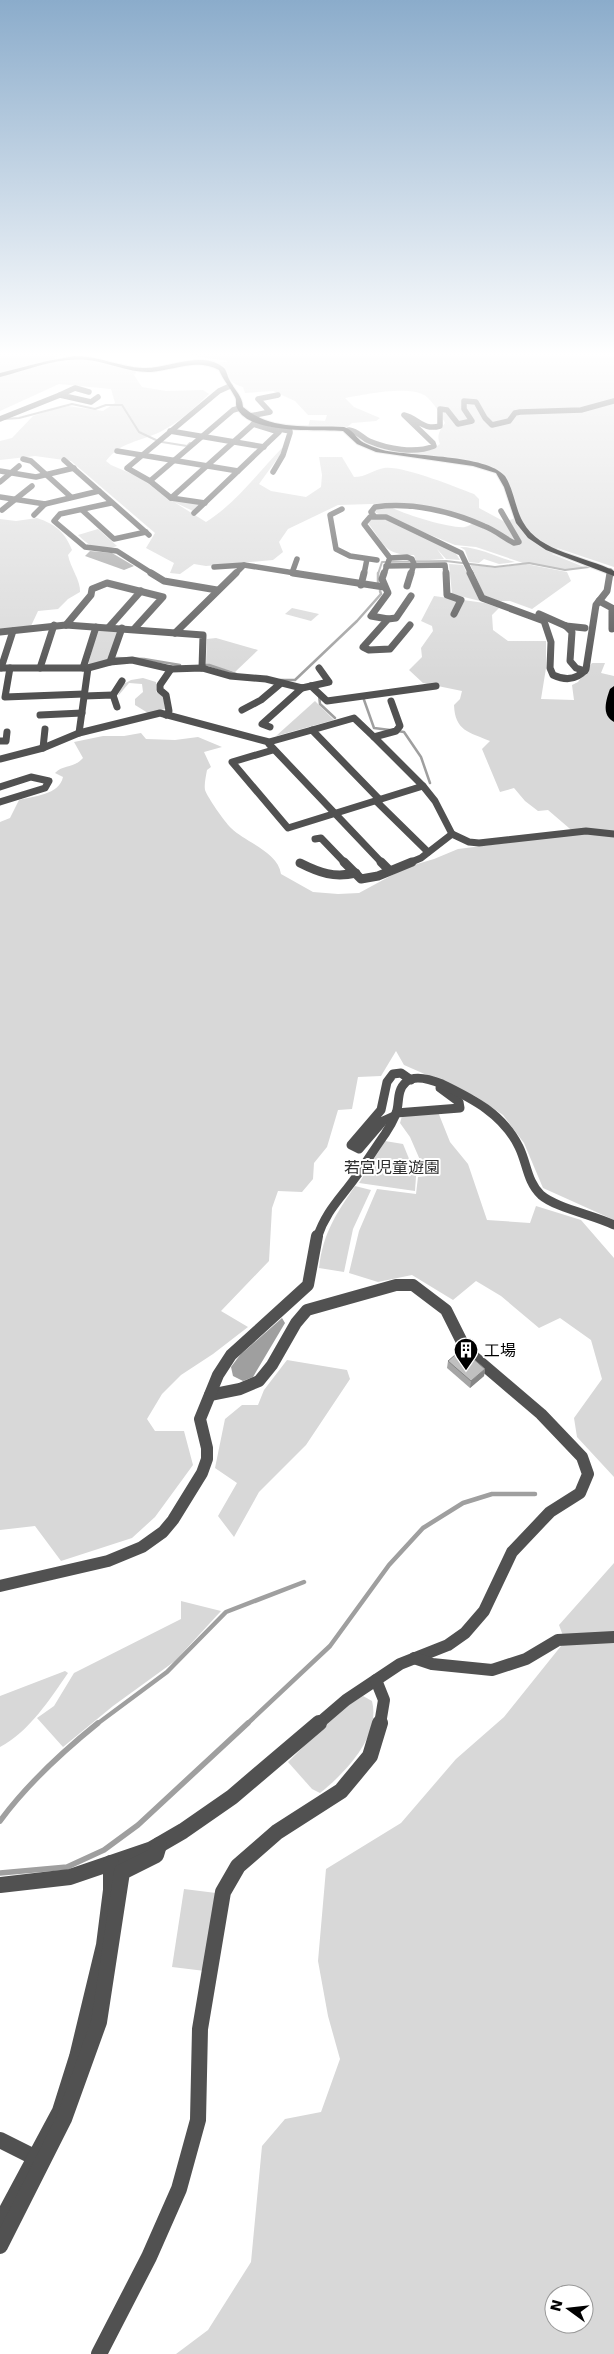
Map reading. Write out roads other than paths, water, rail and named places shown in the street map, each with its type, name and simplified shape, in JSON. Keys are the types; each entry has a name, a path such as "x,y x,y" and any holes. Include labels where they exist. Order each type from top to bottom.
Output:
{"main road":[{"path":"443,461 472,464 498,472 505,480 518,520 532,537 549,548 612,572"},
{"path":"614,689 608,705 614,719"}],"street":[{"path":"30,461 71,498"},
{"path":"65,461 147,534 114,539 82,510"},
{"path":"135,461 127,468 150,481 170,498 205,503"},
{"path":"150,481 173,461"},
{"path":"179,461 238,471"},
{"path":"170,498 212,461"},
{"path":"194,513 249,461"},
{"path":"273,472 280,461"},
{"path":"0,482 19,466"},
{"path":"0,471 36,477 74,468"},
{"path":"2,510 32,486"},
{"path":"0,497 45,504 99,491"},
{"path":"111,502 60,514 54,521 85,547 117,551 168,582 217,590"},
{"path":"34,515 45,504"},
{"path":"374,516 371,512 375,506 405,504 480,524 514,543 519,542 501,512"},
{"path":"342,509 330,515 336,549 343,555 377,560"},
{"path":"390,558 364,524 368,518 374,516 399,522 457,550 465,560 482,598 544,621 551,642 550,668 553,675 562,679 572,679 585,671 596,605 607,591 612,572"},
{"path":"340,562 343,555"},
{"path":"390,558 407,557 413,563"},
{"path":"390,558 382,573 384,587 388,593 371,616 388,619 396,618 411,596"},
{"path":"292,573 297,559"},
{"path":"361,584 366,559"},
{"path":"407,586 413,563"},
{"path":"386,566 413,563 445,565 447,595 461,600 454,614"},
{"path":"175,632 244,565"},
{"path":"214,567 244,565 384,587"},
{"path":"66,625 92,589 108,583 163,598 134,629"},
{"path":"108,628 141,591"},
{"path":"494,604 506,602 566,626 585,628"},
{"path":"599,602 612,608 612,629"},
{"path":"388,619 363,647 369,650 390,649 410,624"},
{"path":"0,632 66,625 197,634 204,637 202,668"},
{"path":"41,665 54,626"},
{"path":"566,626 572,632 570,661 576,668 585,671"},
{"path":"78,733 84,695 85,666 96,627"},
{"path":"111,660 122,628"},
{"path":"13,631 1,668 41,665 85,666 111,660 138,660 171,669 202,668 230,676 266,679 302,688 329,682 319,668"},
{"path":"10,668 5,697 113,695"},
{"path":"166,715 169,711 166,695 160,690 160,685 171,669"},
{"path":"113,695 122,681"},
{"path":"242,710 261,700 280,684"},
{"path":"311,686 327,701 436,686"},
{"path":"270,727 262,724 302,688"},
{"path":"113,695 117,707"},
{"path":"374,737 396,731 400,726 391,701"},
{"path":"39,715 82,713"},
{"path":"0,759 43,748 78,733 160,714 166,715 271,746 389,870"},
{"path":"423,786 288,828 232,762 312,730 354,718 423,786 435,801 452,834 469,842 480,843 586,831 614,834"},
{"path":"43,748 45,729"},
{"path":"312,730 428,852"},
{"path":"0,741 6,741 7,732"},
{"path":"0,787 33,777 40,777 49,782 45,788 0,802"},
{"path":"315,840 321,838 361,879 378,876 421,858 452,834"},
{"path":"300,863 322,874 337,878 356,873"},
{"path":"411,1080 400,1073 393,1074 387,1082 381,1110 351,1145 359,1148 383,1121 395,1114 460,1108 460,1102 423,1079"},
{"path":"0,1586 108,1561 142,1547 163,1532 181,1509 202,1473 207,1460 207,1448 200,1419 218,1374 231,1355 308,1285 317,1237 325,1216 355,1178 395,1114 400,1091 407,1081 432,1080 473,1099 498,1117 519,1147 531,1182 541,1195 555,1203 598,1217 614,1225"},
{"path":"0,1885 70,1877 159,1845 232,1797 346,1700 400,1664 448,1645 459,1637 484,1611 512,1552 550,1512 580,1493 588,1474 582,1457 541,1414 466,1350 446,1310 413,1285 396,1285 307,1310 296,1321 262,1380 242,1391 210,1395"},
{"path":"414,1658 432,1664 492,1670 526,1659 558,1640 614,1637"},
{"path":"99,2354 149,2257 179,2189 198,2120 200,2028 222,1892 238,1866 277,1832 341,1790 370,1756 379,1728 384,1700 376,1680"},
{"path":"0,2246 64,2119 99,2022 122,1872 156,1855 159,1845"},
{"path":"0,2223 60,2111 95,1988 104,1944 111,1890 111,1863"},
{"path":"0,2140 36,2158"}],"waterway":[{"path":"378,574 382,562 446,561 495,567 529,563 565,570 589,567"},
{"path":"378,574 378,584"},
{"path":"280,680 295,680 357,621 381,594 380,591"},
{"path":"115,658 144,659 180,665"},
{"path":"202,665 209,665 236,674"},
{"path":"319,695 320,704 335,718"},
{"path":"361,698 363,697 374,728 390,730"},
{"path":"397,731 404,732 421,757 430,783"},
{"path":"247,1724 330,1646 389,1565 423,1528 463,1503 492,1494 535,1494"},
{"path":"97,1724 167,1672 226,1612 304,1582"},
{"path":"0,1821 46,1769 98,1723"},
{"path":"0,1873 67,1867 104,1850 138,1825 248,1723"}],"place":[{"name":"工場","path":"466,1371"}],"park label":[{"name":"若宮児童遊園","path":"392,1167"}]}
